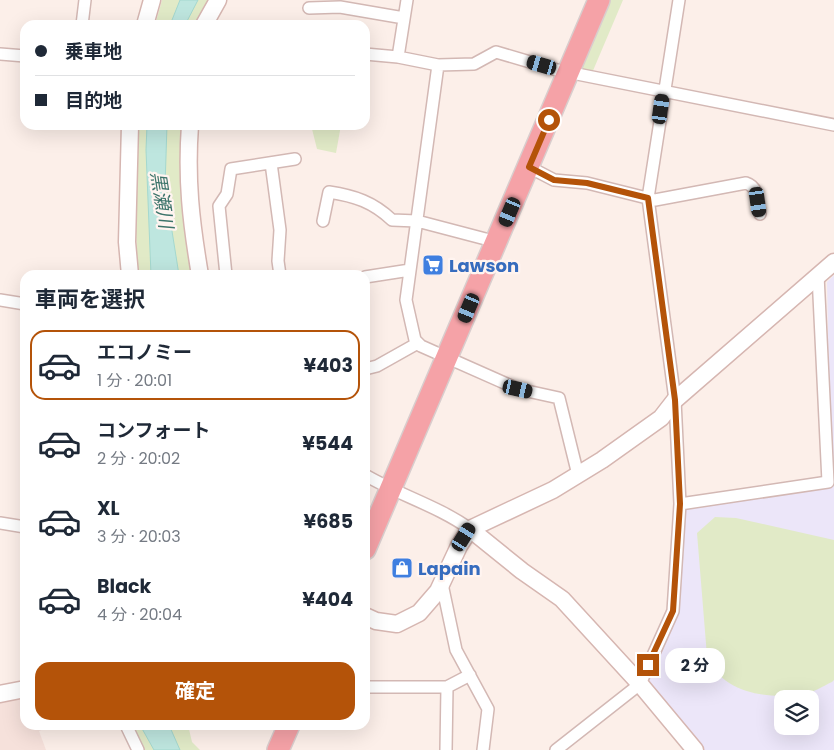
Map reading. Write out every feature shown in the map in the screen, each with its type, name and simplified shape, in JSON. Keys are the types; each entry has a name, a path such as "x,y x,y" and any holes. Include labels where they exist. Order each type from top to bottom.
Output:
{"highway":[{"path":"370,537 448,358 599,0"},
{"path":"281,749 287,730"}],"street":[{"path":"83,20 85,0"},
{"path":"146,20 152,0"},
{"path":"207,20 218,0"},
{"path":"398,57 407,0"},
{"path":"556,750 640,684 673,611 680,504 675,400 648,198 663,91 679,0"},
{"path":"309,8 340,7 404,18"},
{"path":"370,54 398,57 438,65 474,64 496,52 569,72 834,125"},
{"path":"0,54 20,56"},
{"path":"438,65 406,300 413,332 418,343 448,358 518,389 558,398 578,475"},
{"path":"130,130 127,204 130,270"},
{"path":"190,130 187,165 189,208 199,270"},
{"path":"225,270 219,206 228,194 231,169 295,159"},
{"path":"271,163 280,230 279,270"},
{"path":"529,167 554,180 587,183 656,200 746,183 753,185 757,191 760,214"},
{"path":"323,221 329,192 347,195 378,206 392,220 417,221 497,242"},
{"path":"370,618 398,624 419,613 442,584 459,546 470,529 553,490 661,418 675,400 834,262"},
{"path":"370,276 410,270"},
{"path":"680,504 828,482 818,275"},
{"path":"0,300 20,303"},
{"path":"370,368 377,366 418,343"},
{"path":"370,477 390,489 454,518 522,571 562,599 640,684 696,750"},
{"path":"0,523 20,526"},
{"path":"442,584 456,650 488,709 483,750"},
{"path":"370,687 447,687 470,676"},
{"path":"446,750 447,687"},
{"path":"0,694 20,690"},
{"path":"128,730 138,750"}],"shaded area":[{"path":"834,275 834,750 704,750 647,680 677,613 684,508 831,483 827,282"},
{"path":"20,695 20,730 42,730 39,731 46,750 0,750 0,699"}],"green space":[{"path":"162,0 215,0 204,20 156,20"},
{"path":"606,0 623,0 592,73 583,70 579,64"},
{"path":"131,130 192,130 197,270 138,270"},
{"path":"312,130 340,130 336,153 317,149"},
{"path":"715,517 736,518 834,540 834,680 832,682 816,690 774,690 774,696 747,691 734,686 714,669 707,656 697,533"},
{"path":"133,730 189,730 192,742 200,750 145,750"}],"water":[{"path":"180,0 198,0 188,20 172,20"},
{"name":"黒瀬川","path":"147,130 167,130 165,187 178,270 151,270"},
{"path":"143,730 171,730 180,750 154,750"}],"place":[{"name":"Lawson","path":"433,265"},
{"name":"Lapain","path":"402,568"}],"route":[{"path":"549,120 529,167 554,180 587,183 648,198 675,400 680,504 673,611 648,665"}]}
